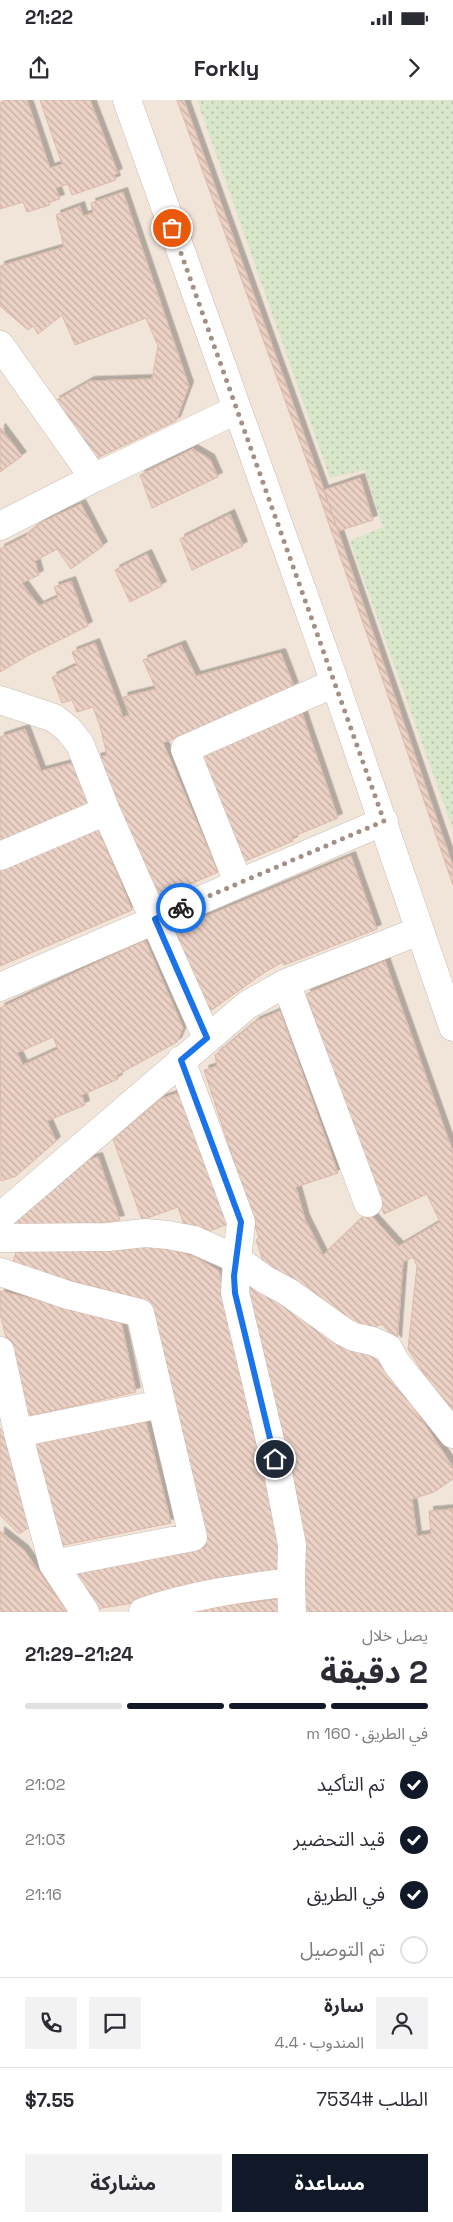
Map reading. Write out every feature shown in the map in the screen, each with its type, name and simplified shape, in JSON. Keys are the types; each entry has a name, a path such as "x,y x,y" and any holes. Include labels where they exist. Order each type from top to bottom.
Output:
{"street":[{"path":"127,100 384,821 419,931 453,1027"},
{"path":"0,345 94,478"},
{"path":"0,526 94,478 236,410"},
{"path":"238,882 185,749 335,683"},
{"path":"0,700 54,718 80,744 106,811 207,1038"},
{"path":"0,856 106,811"},
{"path":"0,987 238,882 384,821"},
{"path":"3,1207 248,1005 286,983 419,931"},
{"path":"286,983 368,1202"},
{"path":"181,1060 241,1222 234,1276 235,1293 279,1478 292,1545 292,1612"},
{"path":"0,1238 108,1237 145,1233 194,1240 237,1259 264,1280 288,1292 344,1332 388,1348 397,1364 453,1434"},
{"path":"0,1272 68,1295 140,1313 193,1537 53,1564"},
{"path":"0,1351 18,1433 53,1564 86,1612"},
{"path":"18,1433 161,1404"},
{"path":"143,1612 160,1606 247,1588 291,1582"}],"shaded area":[{"path":"0,100 453,100 453,1612 0,1612"}],"green space":[{"path":"197,100 453,100 453,830 350,541 383,527 365,470 330,478"}],"building":[{"path":"6,100 27,100 50,168 62,164 40,100 90,100 118,173 114,175 116,180 72,195 68,184 56,188 60,199 49,202 50,205 27,212 23,202 0,209 0,103"},
{"path":"177,100 184,100 324,490 453,866 453,885 318,492"},
{"path":"123,192 189,386 176,421 93,460 55,401 90,381 152,379 158,346 146,318 75,345 62,315 38,334 33,326 28,330 0,306 0,266 64,247 56,215 80,206 83,216 93,213 91,203"},
{"path":"0,429 22,456 0,472"},
{"path":"193,449 210,459 218,477 152,508 140,475"},
{"path":"360,478 373,520 338,531 324,490"},
{"path":"81,504 103,546 71,569 57,549 35,561 39,575 22,583 39,606 58,597 54,587 71,581 88,626 29,655 0,672 0,549 24,537 42,522"},
{"path":"230,514 243,546 192,570 180,539"},
{"path":"147,554 162,586 130,602 115,570"},
{"path":"95,643 123,717 129,715 123,697 156,689 143,660 181,645 196,676 281,653 294,687 163,743 218,872 166,895 165,893 157,896 96,758 107,755 93,707 77,712 72,700 62,703 52,677 77,665 72,652"},
{"path":"301,710 338,818 292,837 293,841 243,862 198,754"},
{"path":"25,729 41,771 72,763 90,805 0,843 0,737"},
{"path":"98,828 132,910 0,966 0,870"},
{"path":"351,856 377,929 284,965 283,962 265,972 206,1014 171,931"},
{"path":"145,940 183,1028 177,1042 117,1075 118,1079 82,1095 85,1105 47,1121 56,1141 16,1176 1,1181 0,1008","holes":["53,1037 58,1049 23,1065 17,1053"]},
{"path":"385,961 453,1152 453,1420 408,1349 417,1266 413,1257 403,1262 397,1342 382,1324 358,1333 267,1273 256,1240 259,1238 204,1070 217,1066 215,1055 256,1021 280,1011 338,1173 296,1187 305,1219 323,1255 368,1212 399,1246 440,1222 427,1194 384,1214 306,994"},
{"path":"181,1092 228,1224 202,1234 187,1234 178,1207 142,1220 113,1139 161,1099"},
{"path":"98,1157 120,1220 79,1226 77,1223 16,1228 14,1218 83,1161"},
{"path":"25,1242 166,1247 197,1258 219,1271 269,1476 283,1571 133,1599 133,1603 96,1609 72,1571 206,1547 184,1458 181,1458 144,1300 12,1265 16,1252 21,1253"},
{"path":"248,1281 285,1300 289,1310 347,1343 380,1357 453,1467 453,1479 434,1492 412,1499 417,1536 431,1534 429,1511 453,1509 453,1612 298,1612 243,1288"},
{"path":"0,1291 121,1321 136,1392 26,1417 0,1313"},
{"path":"144,1414 171,1523 59,1546 32,1439"},
{"path":"0,1428 8,1440 12,1451 14,1475 34,1524 19,1534 0,1515"},
{"path":"0,1531 24,1550 67,1612 0,1612"},
{"path":"284,1598 285,1612 171,1612 240,1600 240,1604"}],"way so far":[{"path":"172,228 384,821 181,908"}],"route":[{"path":"181,908 155,919 207,1038 181,1060 241,1222 241,1238 234,1276 235,1293 275,1459"}]}
